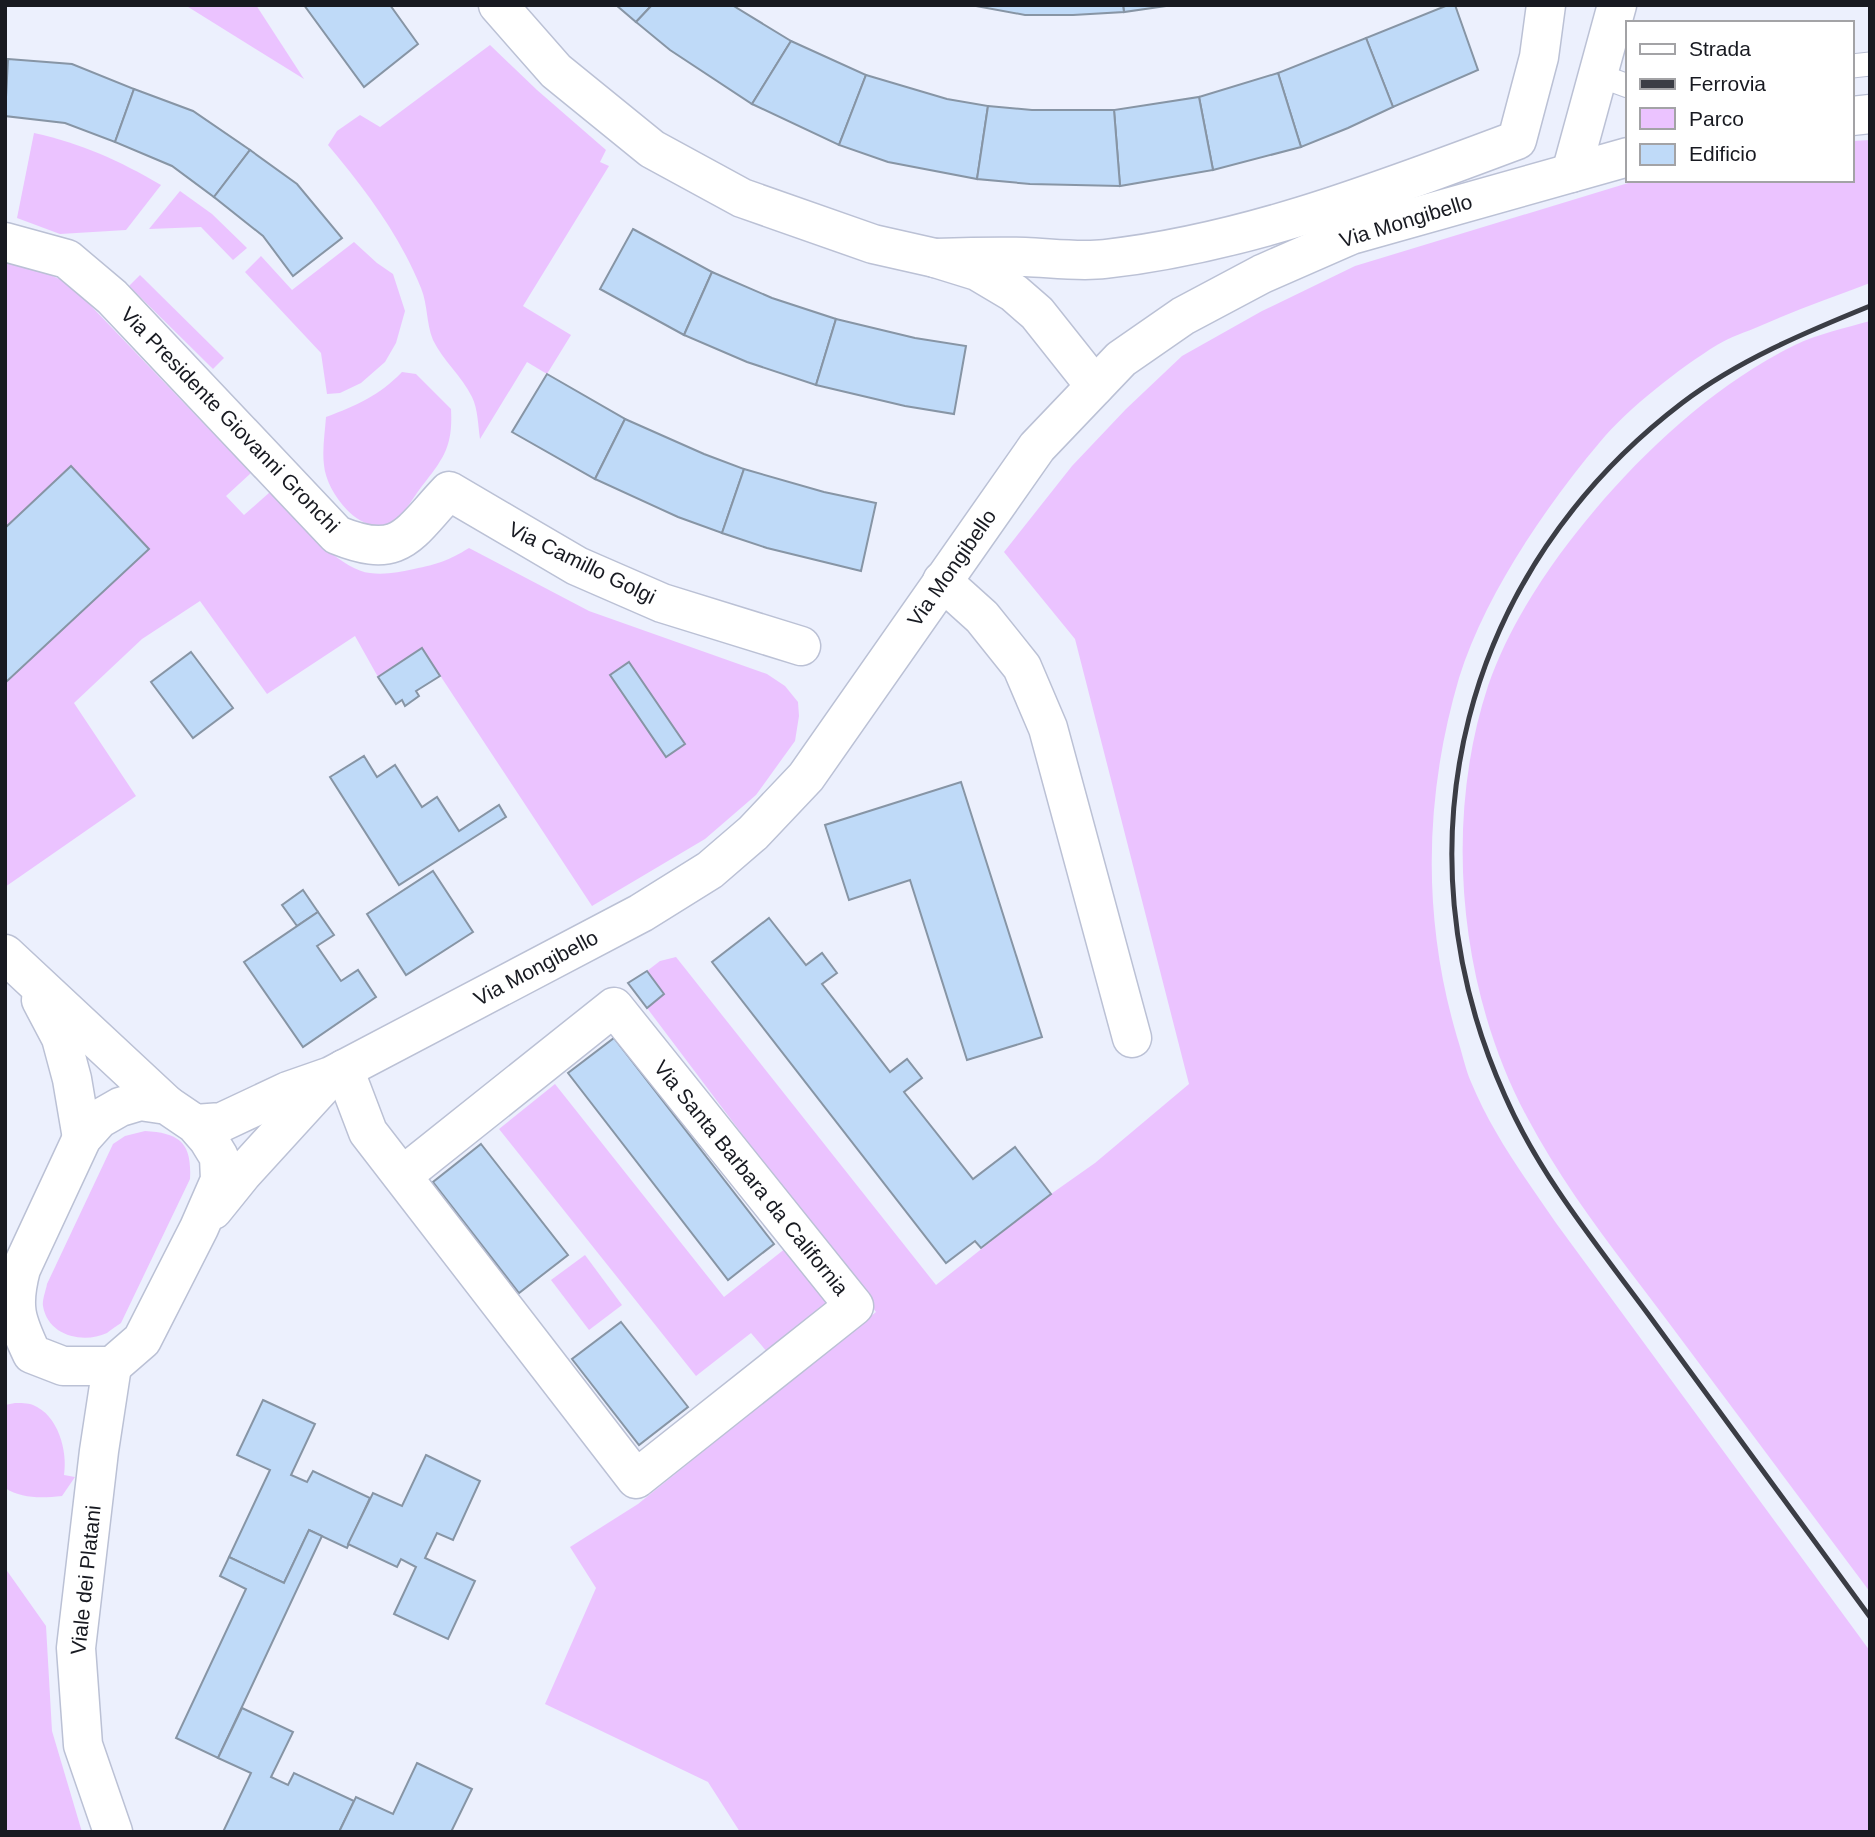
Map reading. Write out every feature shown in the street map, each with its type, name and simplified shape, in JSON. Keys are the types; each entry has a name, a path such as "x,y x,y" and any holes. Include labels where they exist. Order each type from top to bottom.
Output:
{"street":[{"path":"498,5 556,71 652,149 742,198 873,244 977,271 1014,293 1037,313 1095,386"},
{"path":"935,258 1101,260 1174,250 1259,229 1361,198 1517,140 1539,57 1546,5"},
{"path":"1570,173 1613,80 1616,5"},
{"name":"Via Mongibello","path":"338,1073 641,913 710,870 753,833 806,777 1037,447 1121,359 1183,316 1262,274 1351,235 1626,158"},
{"name":"Via Presidente Giovanni Gronchi","path":"5,242 67,259 112,297 337,535 360,544 384,546 402,541 449,491"},
{"name":"Via Camillo Golgi","path":"449,491 577,566 650,598 801,646"},
{"path":"942,581 982,617 1022,667 1048,728 1132,1038"},
{"path":"18,966 181,1114 208,1139 219,1157 220,1180 199,1228 142,1340 112,1366 63,1366 19,1358 15,1290 21,1269 82,1138 99,1119 120,1107 140,1101 181,1114 222,1122 288,1091 338,1073"},
{"path":"18,966 61,1038 72,1079 82,1138"},
{"name":"Via Santa Barbara da California","path":"338,1073 368,1132 636,1479 854,1306 614,1007 402,1175"},
{"path":"199,1228 250,1165 338,1073"},
{"path":"5,1241 53,1197"},
{"name":"Viale dei Platani","path":"112,1366 99,1451 76,1648 83,1745 113,1832"}],"green space":[{"path":"185,5 256,5 304,79"},
{"path":"490,45 606,150 600,162 609,166 523,306 571,335 547,374 527,362 480,439 474,402 468,389 433,340 423,294 412,268 368,195 328,145 337,131 360,115 380,127"},
{"path":"34,133 100,154 161,185 126,230 60,234 17,218"},
{"path":"1870,140 1870,283 1717,345 1639,403 1611,429 1579,467 1518,554 1470,647 1447,723 1434,813 1432,858 1433,902 1446,992 1467,1071 1479,1101 1510,1155 1556,1223 1870,1651 1870,1832 740,1832 708,1782 545,1704 596,1588 570,1547 638,1504 876,1312 647,1008 664,994 647,971 660,961 676,957 936,1285 1051,1194 1095,1163 1189,1084 1075,639 1004,552 1072,466 1126,409 1182,356 1262,311 1355,266 1631,182 1854,182 1854,141"},
{"path":"180,191 212,214 247,248 233,260 201,227 149,229"},
{"path":"354,242 393,274 405,311 396,343 385,362 361,383 340,393 327,394 321,353 245,272 261,256 292,290"},
{"path":"5,261 44,272 70,284 251,473 226,496 244,515 270,492 330,552 357,570 370,573 392,573 430,565 469,548 589,611 767,674 785,686 798,702 795,741 756,795 705,839 592,906 422,648 378,677 355,636 267,694 200,601 142,639 74,703 136,796 5,887"},
{"path":"140,275 224,358 213,369 129,286"},
{"path":"1870,321 1870,1592 1592,1221 1527,1117 1504,1068 1486,1016 1473,961 1465,905 1463,849 1466,793 1474,738 1488,686 1519,617 1560,554 1636,464 1728,385 1795,345 1822,334"},
{"path":"402,372 416,374 451,409 449,442 441,459 403,513 396,520 384,525 372,525 349,512 339,501 326,476 323,453 326,417 367,399"},
{"path":"555,1084 724,1297 791,1244 835,1300 768,1353 751,1333 696,1376 499,1129"},
{"path":"145,1131 167,1134 181,1142 189,1157 190,1179 121,1323 98,1336 88,1338 68,1335 59,1331 46,1316 43,1304 47,1284 113,1144 125,1136"},
{"path":"585,1255 622,1305 589,1330 551,1280"},
{"path":"5,1405 33,1405 42,1410 55,1425 63,1445 64,1475 75,1477 62,1496 25,1496 5,1488"},
{"path":"5,1568 46,1626 52,1731 82,1832 5,1832"}],"building":[{"path":"304,5 390,5 418,44 364,87"},
{"path":"616,5 652,5 636,22"},
{"path":"652,5 732,5 791,41 752,104 670,50 636,22"},
{"path":"1123,5 1173,5 1124,12"},
{"path":"1123,5 1124,12 1073,15 1025,15 976,6"},
{"path":"1448,5 1455,5 1478,70 1393,107 1366,38"},
{"path":"1366,38 1393,107 1301,147 1278,73"},
{"path":"791,41 866,75 839,145 752,104"},
{"path":"8,59 72,64 134,89 115,142 65,123 5,116"},
{"path":"1278,73 1301,147 1213,170 1199,97"},
{"path":"866,75 947,99 988,106 977,179 888,162 839,145"},
{"path":"134,89 193,111 250,150 214,197 172,166 115,142"},
{"path":"1199,97 1213,170 1120,186 1114,110"},
{"path":"988,106 1032,110 1114,110 1120,186 1030,184 977,179"},
{"path":"250,150 297,184 342,238 293,276 263,236 214,197"},
{"path":"633,229 712,272 684,335 600,289"},
{"path":"712,272 772,298 836,319 816,385 747,362 684,335"},
{"path":"836,319 915,338 966,346 954,414 905,406 816,385"},
{"path":"547,374 625,419 595,479 512,432"},
{"path":"625,419 744,469 722,533 678,517 595,479"},
{"path":"71,466 149,549 5,683 5,528"},
{"path":"744,469 824,492 876,503 861,571 767,548 722,533"},
{"path":"422,648 440,676 416,691 419,696 405,706 402,700 396,704 378,677"},
{"path":"191,652 233,708 193,738 151,682"},
{"path":"629,662 685,744 666,757 610,675"},
{"path":"364,756 377,777 395,765 422,807 437,797 459,831 499,805 506,817 399,885 330,777"},
{"path":"961,782 1042,1037 967,1060 910,880 849,900 825,825"},
{"path":"433,871 473,932 406,975 367,914"},
{"path":"303,890 318,912 297,926 282,905"},
{"path":"318,912 334,935 317,946 341,981 358,970 376,997 303,1047 244,962"},
{"path":"769,918 806,965 822,953 837,973 822,984 890,1072 907,1059 922,1078 904,1092 973,1179 1015,1147 1051,1194 981,1248 975,1241 946,1263 712,962"},
{"path":"647,971 664,994 647,1008 628,983"},
{"path":"614,1038 774,1244 728,1280 568,1073"},
{"path":"481,1144 568,1255 519,1293 433,1182"},
{"path":"621,1322 688,1407 639,1445 572,1359"},
{"path":"263,1400 315,1424 291,1475 307,1482 313,1471 370,1498 347,1548 309,1530 284,1583 229,1557 270,1470 237,1455"},
{"path":"426,1455 480,1481 453,1540 437,1533 425,1558 475,1581 448,1639 394,1614 416,1567 401,1559 397,1567 348,1544 373,1493 402,1506"},
{"path":"309,1530 322,1536 218,1758 176,1738 246,1589 220,1576 229,1557 284,1583"},
{"path":"242,1708 293,1732 271,1777 288,1785 294,1773 354,1801 339,1832 223,1832 251,1773 218,1758"},
{"path":"417,1763 472,1789 451,1832 339,1832 356,1797 393,1814"}],"railway":[{"path":"1870,306 1797,337 1703,388 1682,403 1607,470 1546,546 1500,629 1469,718 1454,810 1454,905 1471,1001 1505,1096 1519,1126 1570,1209 1870,1617"}]}
